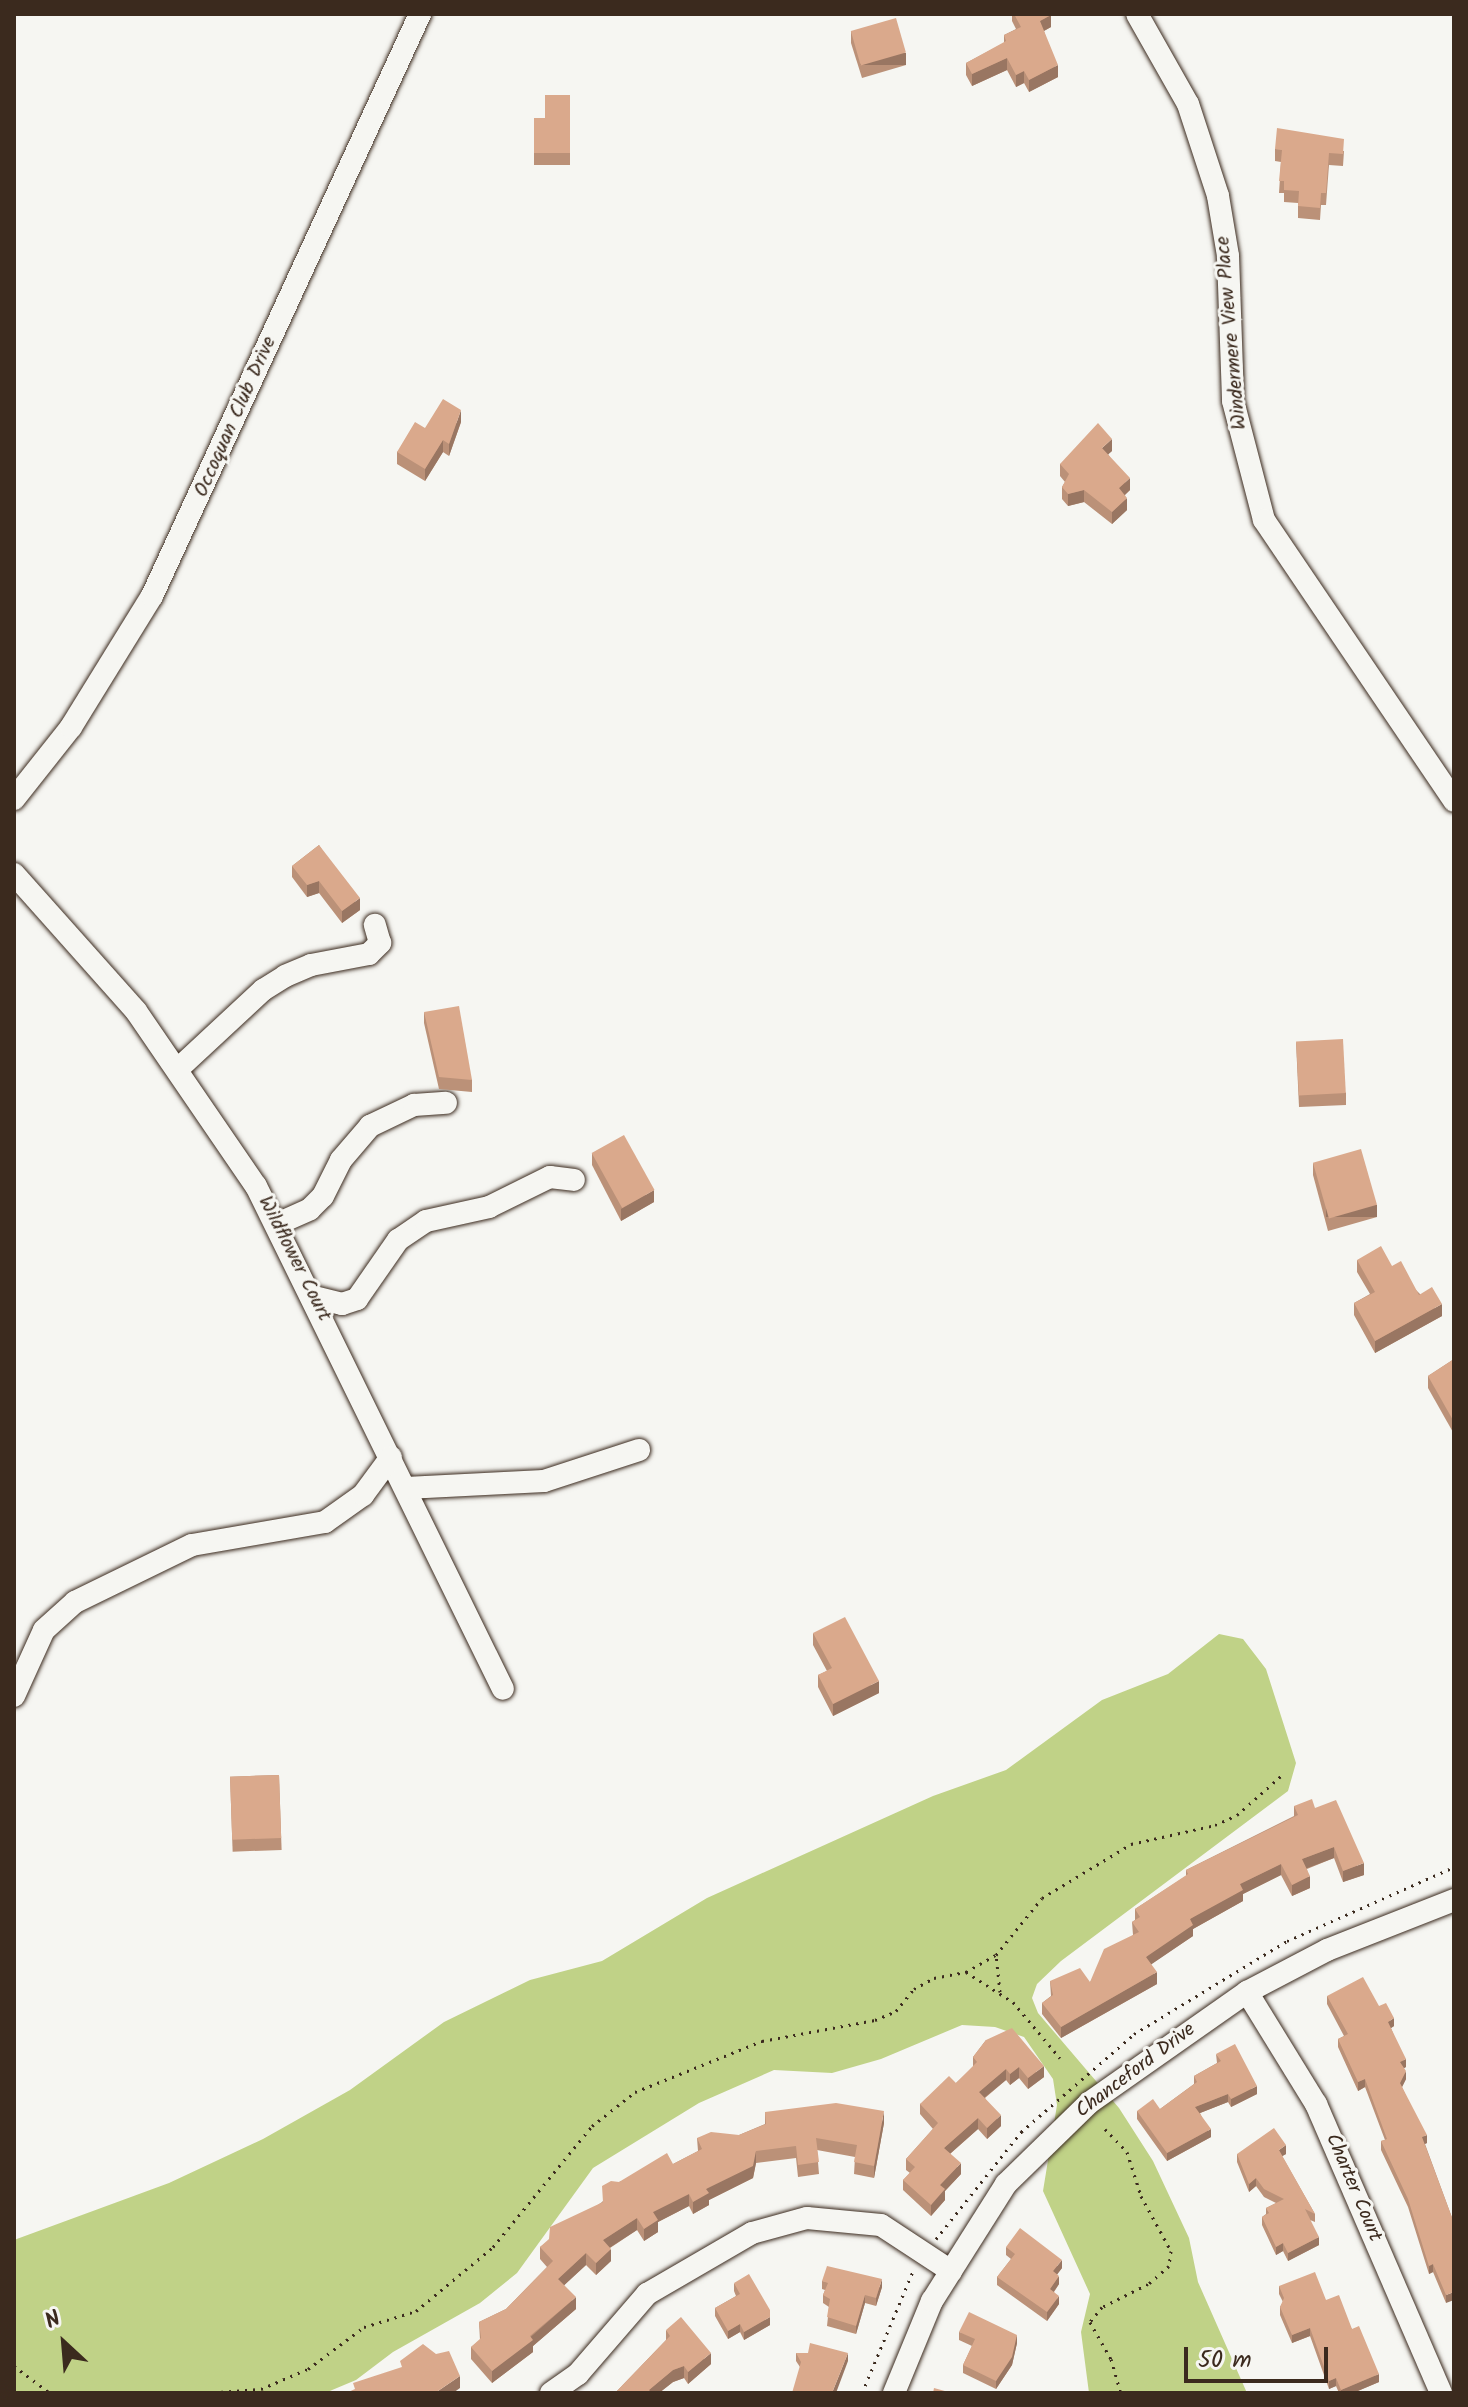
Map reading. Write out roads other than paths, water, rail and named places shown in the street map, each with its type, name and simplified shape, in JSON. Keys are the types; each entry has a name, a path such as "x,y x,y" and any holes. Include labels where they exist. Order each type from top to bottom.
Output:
{"street":[{"name":"Occoquan Club Drive","path":"14,799 71,727 152,596 420,14"},
{"name":"Windermere View Place","path":"1137,14 1188,104 1218,196 1228,256 1233,401 1264,520 1454,801"},
{"name":"Wildflower Court","path":"14,874 179,1068 277,1224 503,1689"},
{"path":"179,1068 285,976 376,949 380,934 375,925"},
{"path":"277,1224 295,1218 323,1196 354,1141 370,1126 414,1105 446,1103"},
{"path":"314,1297 342,1304 357,1299 398,1240 426,1221 489,1207 550,1177 574,1180"},
{"path":"406,1488 544,1481 639,1450"},
{"path":"14,1696 44,1630 75,1602 192,1545 325,1522 363,1495 391,1457"},
{"name":"Chanceford Drive","path":"894,2393 932,2301 1006,2184 1089,2103 1247,1992 1327,1950 1454,1900"},
{"name":"Charter Court","path":"1247,1992 1316,2104 1441,2393"},
{"path":"551,2393 578,2374 647,2294 752,2233 807,2218 881,2225 951,2271"}]}
